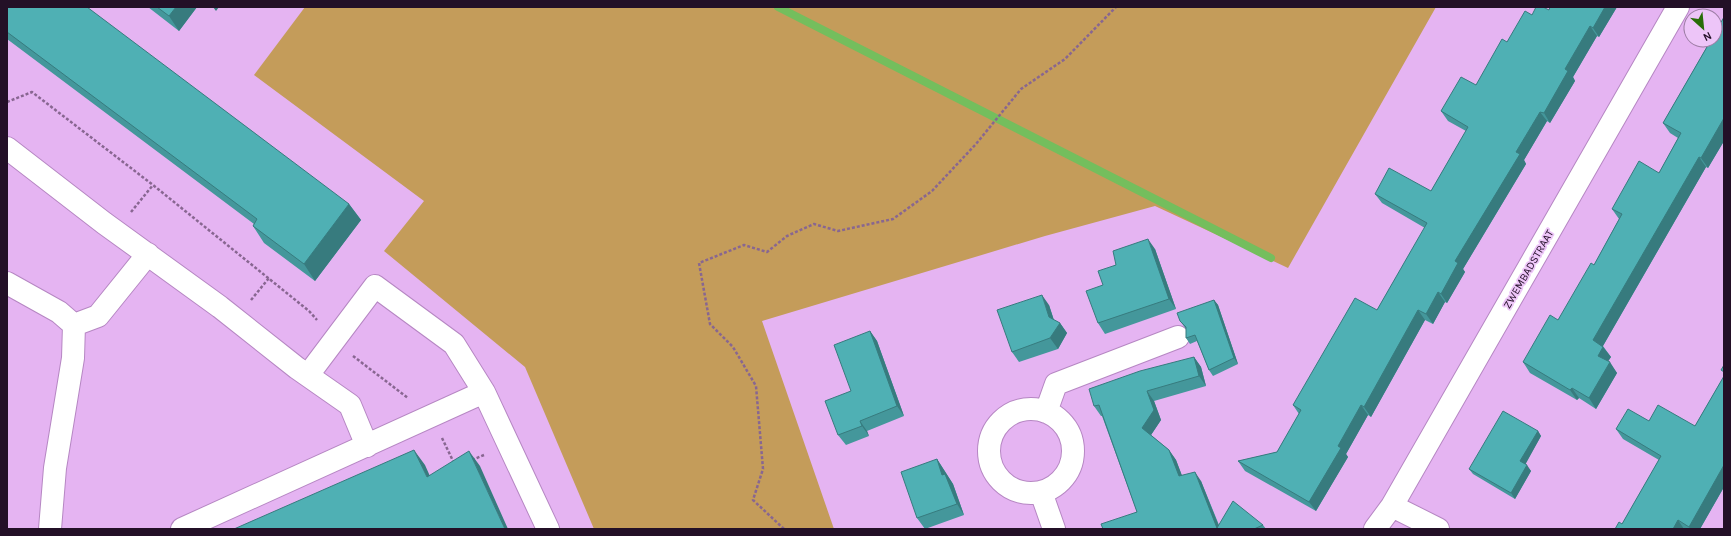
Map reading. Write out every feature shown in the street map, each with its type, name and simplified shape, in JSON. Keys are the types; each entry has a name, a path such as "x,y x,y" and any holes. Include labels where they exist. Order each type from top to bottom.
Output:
{"street":[{"name":"ZWEMBADSTRAAT","path":"1375,529 1392,506 1678,7"},
{"path":"7,148 116,231 220,306 308,375 350,405 368,446"},
{"path":"74,325 98,316 148,254"},
{"path":"7,284 59,312 74,325"},
{"path":"308,375 375,286 454,344 484,392 548,529"},
{"path":"50,529 55,468 73,358 74,325"},
{"path":"1046,412 1056,384 1178,337"},
{"path":"182,529 368,446 484,392"},
{"path":"1032,409 1046,412 1059,419 1068,430 1072,440 1073,455 1070,469 1055,486 1041,492 1022,493 1009,487 998,477 992,468 989,454 992,436 1000,423 1011,414 1032,409"},
{"path":"1041,492 1054,529"},
{"path":"1392,506 1438,529"}],"path":[{"path":"784,529 753,500 763,469 756,386 733,347 710,324 699,263 744,245 767,252 787,236 814,224 838,231 893,219 932,191 976,144 1021,89 1065,59 1116,7"},
{"path":"7,102 32,92 153,185 309,311 334,341 432,416 456,468"},
{"path":"116,231 153,185"},
{"path":"469,462 508,444"}],"shaded area":[{"path":"305,7 1436,7 1288,268 1155,206 1045,236 762,321 834,529 594,529 525,367 384,251 424,201 254,75"}],"building":[{"path":"7,7 87,7 349,204 304,264 253,226 257,219 7,32"},
{"path":"157,7 176,7 169,16"},
{"path":"1536,7 1543,7 1549,10 1550,7 1605,7 1593,28 1590,26 1565,69 1568,71 1544,113 1540,112 1516,152 1520,154 1455,261 1458,263 1441,294 1438,292 1426,314 1418,310 1364,407 1361,405 1338,446 1341,448 1309,502 1238,461 1277,452 1301,410 1293,405 1355,298 1377,310 1427,223 1375,194 1389,168 1431,191 1468,127 1441,111 1461,77 1476,85 1502,39 1507,42 1525,11 1532,15"},
{"path":"1724,17 1724,118 1701,158 1699,157 1593,340 1603,347 1598,356 1610,362 1589,398 1572,388 1570,390 1523,362 1550,315 1558,320 1591,263 1594,265 1622,214 1612,209 1639,161 1659,173 1681,133 1663,123 1706,48 1723,48"},
{"path":"1148,239 1169,299 1098,323 1086,291 1103,285 1098,271 1116,265 1113,251"},
{"path":"1042,295 1049,317 1060,323 1050,338 1012,352 997,310"},
{"path":"1214,300 1234,358 1209,370 1195,335 1186,338 1186,327 1180,321 1177,313"},
{"path":"870,331 897,406 860,421 862,426 838,435 825,401 851,391 834,345"},
{"path":"1194,357 1199,376 1147,391 1154,410 1142,428 1169,450 1179,476 1195,472 1217,528 1233,501 1263,525 1254,529 1103,529 1101,524 1137,512 1099,405 1094,406 1089,389 1140,371"},
{"path":"1724,365 1724,372 1721,370"},
{"path":"1724,376 1724,465 1689,527 1678,520 1673,529 1615,529 1619,522 1622,524 1661,456 1616,429 1628,409 1649,421 1658,405 1695,426"},
{"path":"1503,411 1538,431 1520,461 1527,465 1511,493 1469,469"},
{"path":"414,450 427,477 469,451 505,529 234,529"},
{"path":"937,459 942,475 945,474 957,504 917,518 901,472"}],"waterway":[{"path":"778,7 1271,258"}]}
